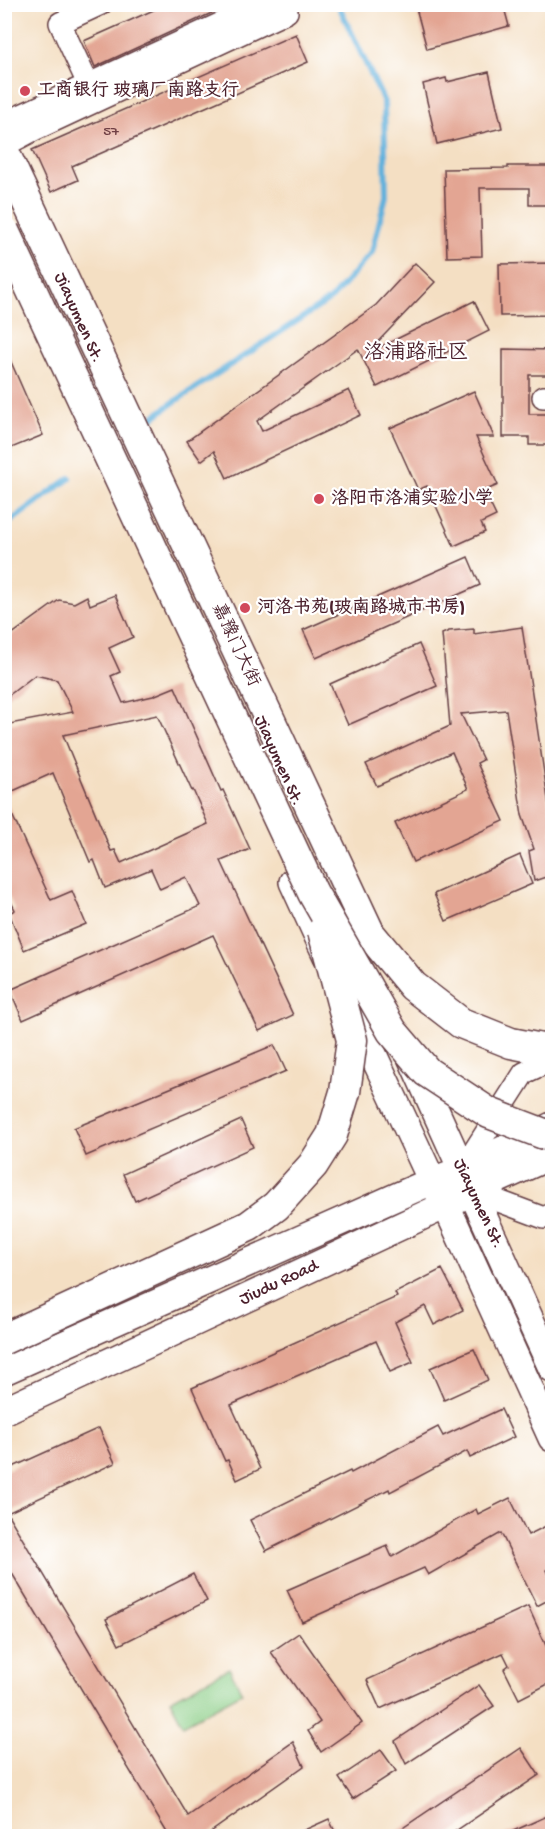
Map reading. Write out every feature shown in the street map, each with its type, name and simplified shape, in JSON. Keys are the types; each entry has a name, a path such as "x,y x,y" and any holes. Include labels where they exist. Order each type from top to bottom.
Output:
{"highway":[{"name":"嘉豫门大街","path":"4,153 370,934 413,986 461,1023 511,1043 552,1051"},
{"name":"嘉豫门大街","path":"4,231 313,893 392,1031 427,1072 489,1113 544,1134 552,1134"},
{"path":"4,1339 249,1226 276,1206 313,1165 332,1135 345,1092 352,1040 313,893"}],"main road":[{"name":"Jiayumen St.","path":"4,153 552,1368"},
{"name":"Jiayumen St.","path":"4,263 432,1181 446,1205 552,1438"},
{"name":"Jiudu Road","path":"4,1410 446,1205 467,1180 552,1126"},
{"name":"Jiudu Road","path":"4,1371 432,1181 467,1180 552,1155"}],"lane":[{"path":"88,84 60,23 100,4"},
{"path":"4,123 264,4"},
{"path":"4,147 34,130 287,12"},
{"path":"552,1060 524,1073 467,1180 544,1218 552,1214"}],"green space":[{"path":"229,1668 242,1693 183,1725 170,1700"}],"building":[{"path":"167,4 231,4 95,67 84,41"},
{"path":"415,4 503,4 509,26 427,49"},
{"path":"296,34 308,62 72,166 78,180 51,192 32,150"},
{"path":"489,72 502,128 437,144 423,84 446,78 447,82"},
{"path":"508,166 552,166 549,205 529,205 529,188 480,188 482,256 447,257 444,169 508,168"},
{"path":"415,263 435,282 366,354 474,301 489,331 377,387 358,349 257,421 262,431 349,390 361,415 227,478 214,451 201,461 187,441 376,305"},
{"path":"552,263 552,315 500,316 499,264"},
{"path":"4,346 43,435 4,451"},
{"path":"503,349 552,350 552,375 529,375 529,414 552,414 552,445 529,445 529,437 503,437"},
{"path":"474,391 494,437 476,437 498,485 484,491 496,516 481,523 485,532 454,546 427,486 418,490 390,428"},
{"path":"468,557 480,585 316,658 303,630"},
{"path":"115,595 133,637 109,648 120,672 111,676 123,703 153,696 175,687 221,791 223,790 250,849 221,861 293,1015 259,1031 213,935 23,1020 10,990 200,906 186,877 160,889 151,869 105,888 94,860 90,862 53,773 4,795 4,725 73,712 57,680 35,675 4,699 4,640 59,600 74,603 87,596 90,605","holes":["157,715 208,824 121,863 115,850 111,851 63,735"]},
{"path":"522,627 552,817 552,875 534,881 529,851 534,849 522,815 506,710 461,714 483,760 477,763 504,821 413,862 395,823 468,789 452,752 377,786 366,764 450,726 442,634 449,631 474,629 474,634"},
{"path":"419,644 437,686 348,725 330,684"},
{"path":"4,797 51,900 72,891 86,924 24,950 9,913 15,910 4,887"},
{"path":"520,855 532,884 446,921 434,894"},
{"path":"274,1045 286,1071 86,1156 74,1128"},
{"path":"241,1120 253,1147 135,1201 123,1174"},
{"path":"442,1269 463,1310 434,1325 425,1306 395,1322 413,1362 390,1372 376,1341 231,1405 260,1469 237,1480 228,1460 225,1461 192,1388 397,1297 395,1293"},
{"path":"474,1349 488,1380 444,1400 430,1368"},
{"path":"501,1409 514,1437 470,1458 467,1451 390,1492 389,1489 266,1551 250,1520 350,1471 351,1473 438,1427 443,1436"},
{"path":"99,1428 115,1463 7,1513 188,1816 293,1742 304,1766 205,1836 169,1836 4,1560 4,1471"},
{"path":"510,1498 528,1535 552,1523 552,1567 546,1570 552,1584 552,1598 537,1606 501,1533 428,1575 424,1568 302,1622 287,1590 387,1546 392,1557 476,1509 478,1514"},
{"path":"193,1574 207,1601 119,1645 106,1619"},
{"path":"528,1606 552,1659 552,1682 519,1699 504,1669 509,1665 503,1653 380,1709 367,1680"},
{"path":"299,1633 362,1723 321,1752 308,1731 320,1722 271,1652"},
{"path":"479,1685 494,1706 406,1764 395,1741"},
{"path":"521,1748 539,1775 448,1836 391,1836"},
{"path":"381,1750 396,1771 353,1799 339,1778"},
{"path":"552,1814 552,1836 502,1836"},
{"path":"329,1819 337,1836 291,1836"}],"waterway":[{"path":"144,424 332,298 372,252 386,196 384,102 338,4"},
{"path":"4,526 70,478"}],"place":[{"name":"工商银行 玻璃厂南路支行","path":"25,91"},
{"name":"洛阳市洛浦实验小学","path":"319,499"},
{"name":"河洛书苑(玻南路城市书房)","path":"245,608"}],"district":[{"name":"洛浦路社区","path":"416,354"}]}
